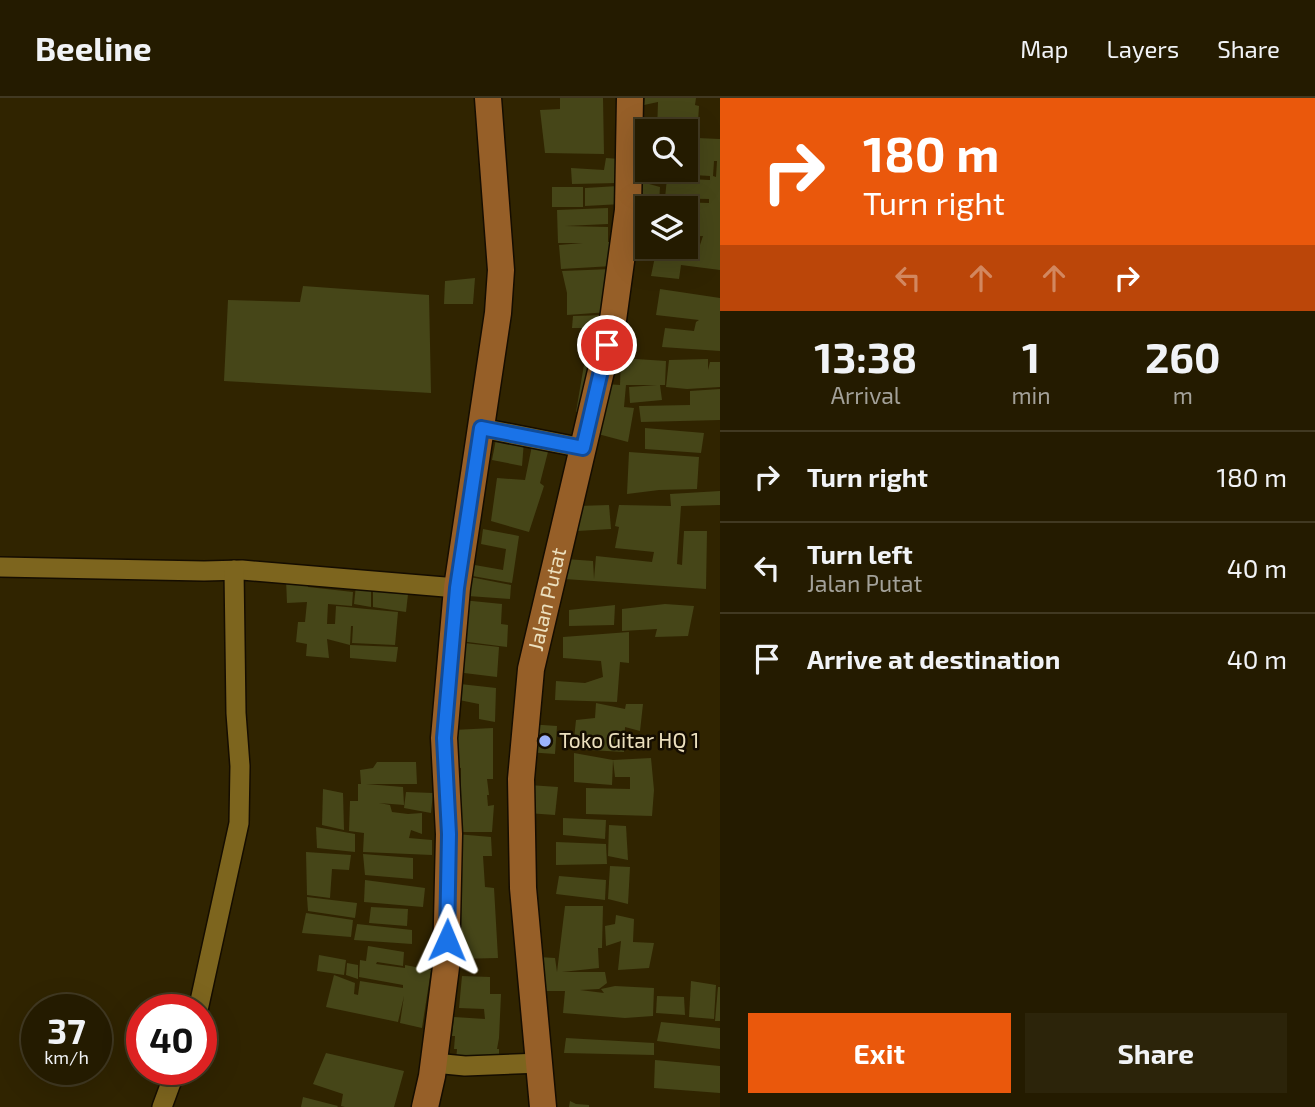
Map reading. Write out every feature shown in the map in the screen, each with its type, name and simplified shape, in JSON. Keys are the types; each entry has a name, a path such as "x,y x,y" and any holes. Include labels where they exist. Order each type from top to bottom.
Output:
{"street":[{"path":"425,1107 434,1063 446,967 449,834 444,738 457,588 498,313 501,270 488,98"},
{"name":"Jalan Putat","path":"543,1107 527,1064 521,779 531,669 573,446 613,320 628,210 630,98"},
{"path":"481,428 573,446"},
{"path":"0,567 457,588"},
{"path":"202,994 239,823 240,766 233,576"},
{"path":"434,1063 465,1066 527,1064"},
{"path":"162,1107 170,1085"}],"building":[{"path":"560,98 603,98 604,154 545,153 540,110 560,109"},
{"path":"645,98 696,98 695,105 699,106 698,122 698,119 657,119 658,102 644,105"},
{"path":"698,138 720,139 720,270 681,265 679,279 651,276 655,259 698,259 698,248 703,236 698,236 698,203 709,203 709,199 698,199 698,196 665,196 667,182 698,182 698,179 710,180 710,176 698,175","holes":["714,161 717,161 716,177 713,176"]},
{"path":"606,158 620,159 619,183 572,184 571,168 604,170"},
{"path":"642,182 660,187 659,196 641,196"},
{"path":"618,186 622,204 585,206 585,188"},
{"path":"552,187 583,187 583,207 552,207"},
{"path":"608,208 608,224 565,226 608,227 613,266 561,269 559,245 583,243 558,243 557,210"},
{"path":"612,269 609,312 567,315 567,293 562,271"},
{"path":"475,278 473,304 444,304 445,281"},
{"path":"303,286 429,295 431,393 224,381 228,300 300,302"},
{"path":"660,289 720,298 720,351 662,347 665,328 694,331 699,320 656,315"},
{"path":"607,315 605,328 572,328 573,316"},
{"path":"586,353 599,356 587,414 576,412"},
{"path":"621,358 666,361 665,385 660,385 662,400 630,403 629,387 657,385 626,385 624,407 634,408 628,442 598,434 605,384 620,385"},
{"path":"708,359 708,370 710,362 720,362 720,387 666,387 669,360"},
{"path":"720,389 720,420 641,422 639,406 690,405 690,391"},
{"path":"645,428 704,433 701,453 645,449"},
{"path":"497,434 524,441 522,466 492,460"},
{"path":"533,441 550,444 540,483 544,486 529,532 491,521 497,478 525,480"},
{"path":"629,452 699,457 697,489 627,494"},
{"path":"720,491 720,505 681,506 677,564 682,565 684,531 707,531 706,589 565,579 566,559 593,561 594,579 596,556 652,562 654,552 615,548 619,505 671,506 670,494"},
{"path":"609,505 611,529 577,531 577,506"},
{"path":"483,529 519,536 512,583 467,575 469,564 503,570 506,549 481,544"},
{"path":"470,577 511,585 510,599 468,596"},
{"path":"286,579 309,580 308,587 353,592 352,606 328,604 327,624 335,624 336,606 398,612 395,645 352,643 351,626 350,645 327,639 329,658 306,656 307,644 296,642 298,622 305,622 307,602 287,603"},
{"path":"356,585 371,585 371,607 354,604"},
{"path":"373,590 408,594 406,612 373,607"},
{"path":"462,600 502,604 501,624 508,625 507,647 460,641"},
{"path":"665,604 694,606 688,636 655,637 657,629 622,631 622,609"},
{"path":"615,605 614,625 569,626 569,610"},
{"path":"629,632 629,663 620,662 617,702 555,700 556,681 585,683 603,677 601,661 563,658 563,637"},
{"path":"456,642 499,647 497,677 464,673 464,664 453,663"},
{"path":"350,645 398,647 396,662 350,658"},
{"path":"460,684 496,688 495,722 479,719 479,704 459,700"},
{"path":"596,703 625,709 626,704 643,704 640,731 625,727 624,752 573,749 576,720 595,718"},
{"path":"528,724 557,726 555,754 527,752"},
{"path":"493,728 493,779 487,779 488,806 494,805 492,832 460,832 461,768 456,768 456,834 491,837 492,856 483,856 485,887 494,888 498,958 455,959 453,730"},
{"path":"574,753 613,760 612,785 574,782"},
{"path":"651,758 654,790 652,816 586,814 586,788 630,789 630,777 615,777 613,760"},
{"path":"377,762 416,762 417,784 366,784 403,787 404,805 379,803 390,805 392,812 422,813 422,834 411,830 409,838 432,840 432,855 363,852 364,833 349,831 350,801 358,801 360,770 373,768"},
{"path":"529,785 558,787 555,815 527,813"},
{"path":"323,789 343,793 344,830 322,825"},
{"path":"406,792 433,793 431,813 404,808"},
{"path":"563,818 606,820 605,839 563,835"},
{"path":"609,825 626,826 628,860 608,856"},
{"path":"316,827 355,834 355,852 317,848"},
{"path":"556,842 606,844 607,864 556,865"},
{"path":"306,852 351,855 349,870 332,869 330,898 307,895"},
{"path":"363,854 413,858 413,879 365,875"},
{"path":"610,866 630,867 628,904 608,899"},
{"path":"559,876 606,880 605,900 556,894"},
{"path":"365,880 425,888 423,907 364,902"},
{"path":"307,897 357,903 355,918 308,911"},
{"path":"565,906 603,906 602,948 598,948 599,968 562,972 605,972 607,983 599,989 580,990 604,993 601,989 615,986 654,988 653,1016 625,1018 563,1013 565,991 542,991 538,957 555,958 557,972"},
{"path":"371,907 408,909 407,926 369,923"},
{"path":"306,913 353,920 351,937 302,933"},
{"path":"616,915 634,919 633,942 654,943 649,968 618,970 621,941 606,946 605,926 615,924"},
{"path":"357,924 412,930 412,944 354,940"},
{"path":"368,946 404,952 403,966 376,964 405,968 405,965 431,970 422,1028 400,1023 404,996 398,1022 326,1007 334,975 355,983 354,994 358,995 360,981 403,988 403,985 359,977 360,960 366,961"},
{"path":"319,955 346,960 344,975 317,971"},
{"path":"347,963 358,965 358,979 346,975"},
{"path":"462,976 490,977 490,994 501,994 497,1049 499,1062 456,1061 455,1036 452,1036 454,1017 485,1019 484,1009 459,1008"},
{"path":"691,981 716,985 714,1019 689,1017"},
{"path":"718,987 720,1021 715,1021"},
{"path":"657,996 684,997 685,1015 656,1013"},
{"path":"661,1022 720,1028 720,1049 657,1041"},
{"path":"566,1038 654,1043 654,1055 564,1053"},
{"path":"326,1053 404,1071 394,1107 341,1106 343,1094 313,1084"},
{"path":"655,1060 720,1066 720,1093 654,1088"},
{"path":"303,1097 338,1106 301,1107"},
{"path":"570,1101 589,1105 589,1107 569,1107"}],"place":[{"name":"Toko Gitar HQ 1","path":"545,741"}],"route":[{"path":"447,940 449,834 444,738 457,588 481,428 583,448 607,345"}]}
